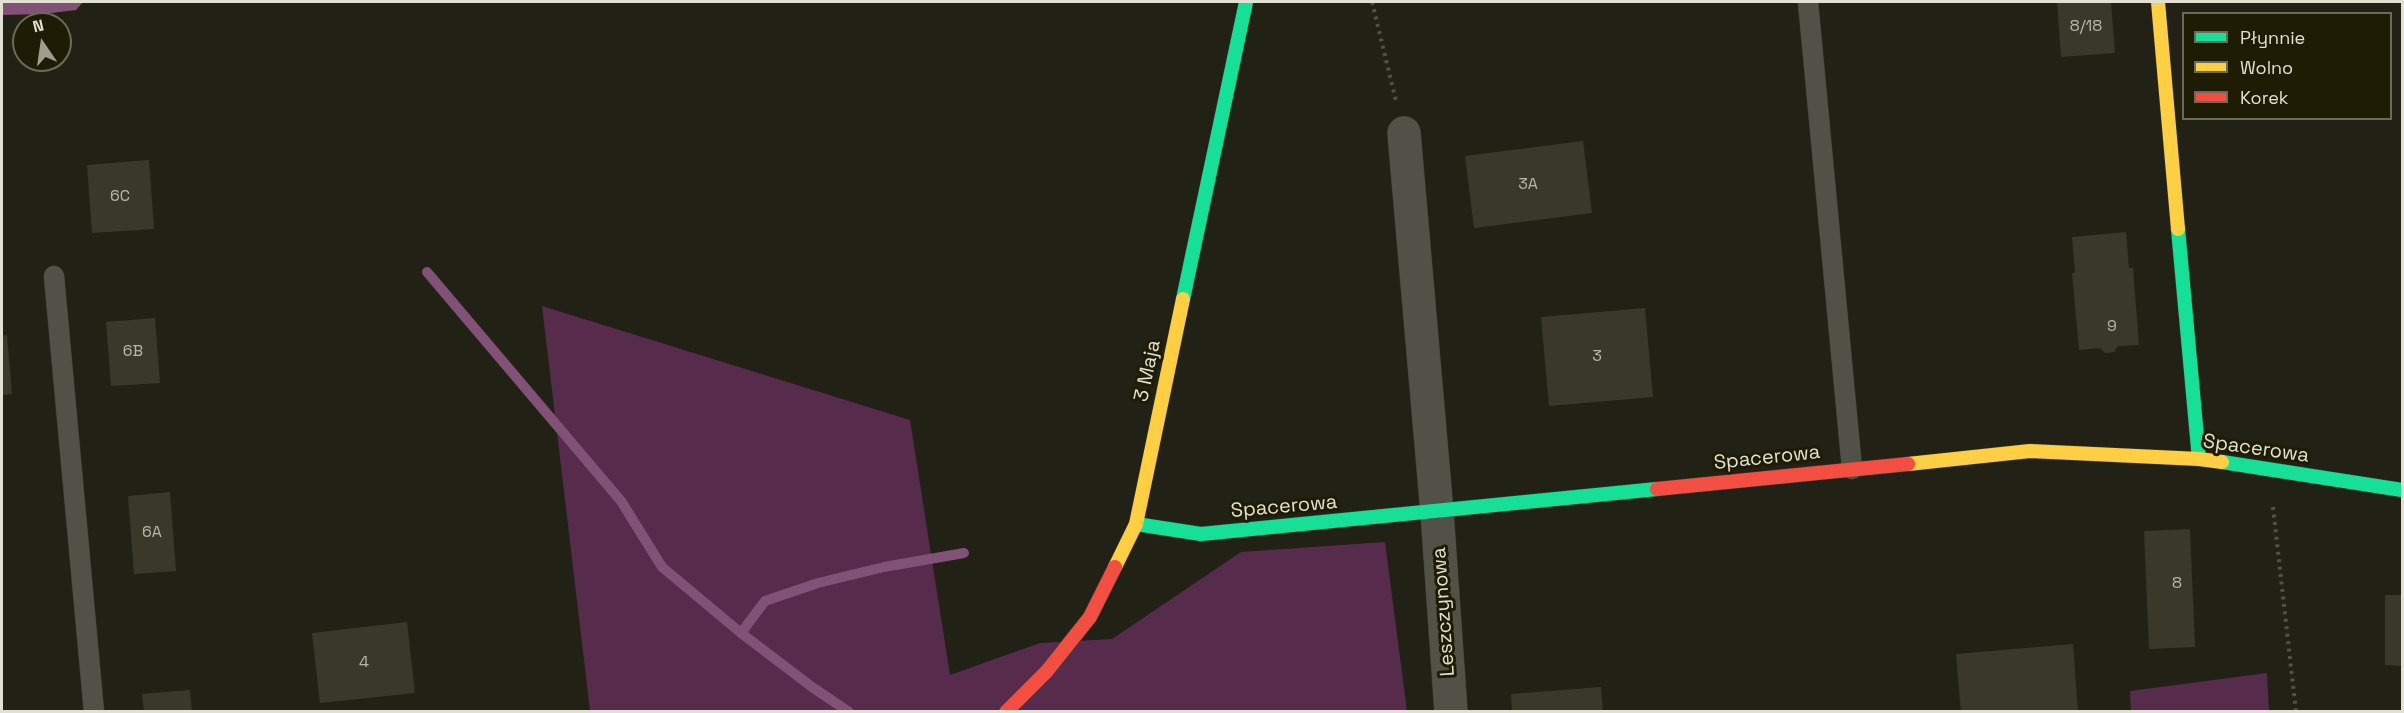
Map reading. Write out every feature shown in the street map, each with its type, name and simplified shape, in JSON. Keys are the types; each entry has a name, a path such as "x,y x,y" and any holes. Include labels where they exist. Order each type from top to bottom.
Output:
{"street":[{"name":"3 Maja","path":"1006,711 1047,671 1090,617 1136,524 1246,2"},
{"path":"2157,2 2199,459"},
{"name":"Leszczynowa","path":"1404,133 1437,512 1451,711"},
{"name":"Spacerowa","path":"1136,524 1202,534 1437,512 2030,450 2199,459 2403,490"}],"lane":[{"path":"1808,2 1852,469"},
{"path":"54,276 94,711"}],"path":[{"path":"1372,2 1404,133"},
{"path":"2268,471 2296,711"}],"shaded area":[{"path":"2,2 83,2 76,10 12,12 12,15 2,15"},
{"path":"542,306 910,420 950,675 1040,643 1112,639 1241,552 1385,542 1407,711 590,711"},
{"path":"2267,673 2269,711 2131,711 2130,691"}],"building":[{"path":"2057,2 2111,2 2115,53 2061,57"},
{"path":"1583,141 1592,213 1474,228 1465,156"},
{"path":"149,160 154,229 92,233 87,165"},
{"path":"2126,232 2129,268 2133,268 2139,345 2118,346 2114,352 2105,353 2100,348 2079,350 2072,273 2075,273 2072,237"},
{"path":"1645,308 1653,397 1549,406 1541,317"},
{"path":"155,318 160,383 111,386 106,322"},
{"path":"7,335 12,394 2,395 2,336"},
{"path":"170,492 176,571 134,574 128,496"},
{"path":"2190,529 2195,647 2149,649 2144,531"},
{"path":"2385,595 2402,595 2402,666 2385,665"},
{"path":"407,622 415,693 320,703 312,633"},
{"path":"2073,644 2078,712 1961,712 1956,654"},
{"path":"1601,687 1603,712 1512,712 1511,694"},
{"path":"190,690 192,712 144,712 142,694"}],"waterway":[{"path":"427,272 621,501 662,567 741,633 849,712"},
{"path":"741,633 765,601 818,583 884,567 964,553"}],"traffic: fast":[{"path":"1183,299 1246,2"},
{"path":"2178,229 2199,459"},
{"path":"2222,462 2402,490"},
{"path":"1136,524 1201,534 1657,489"}],"traffic: slow":[{"path":"2158,2 2178,229"},
{"path":"1115,567 1136,524 1183,299"},
{"path":"1908,464 2030,451 2222,462"}],"traffic: jam":[{"path":"1657,489 1908,464"},
{"path":"1006,712 1047,671 1090,617 1115,567"}]}
